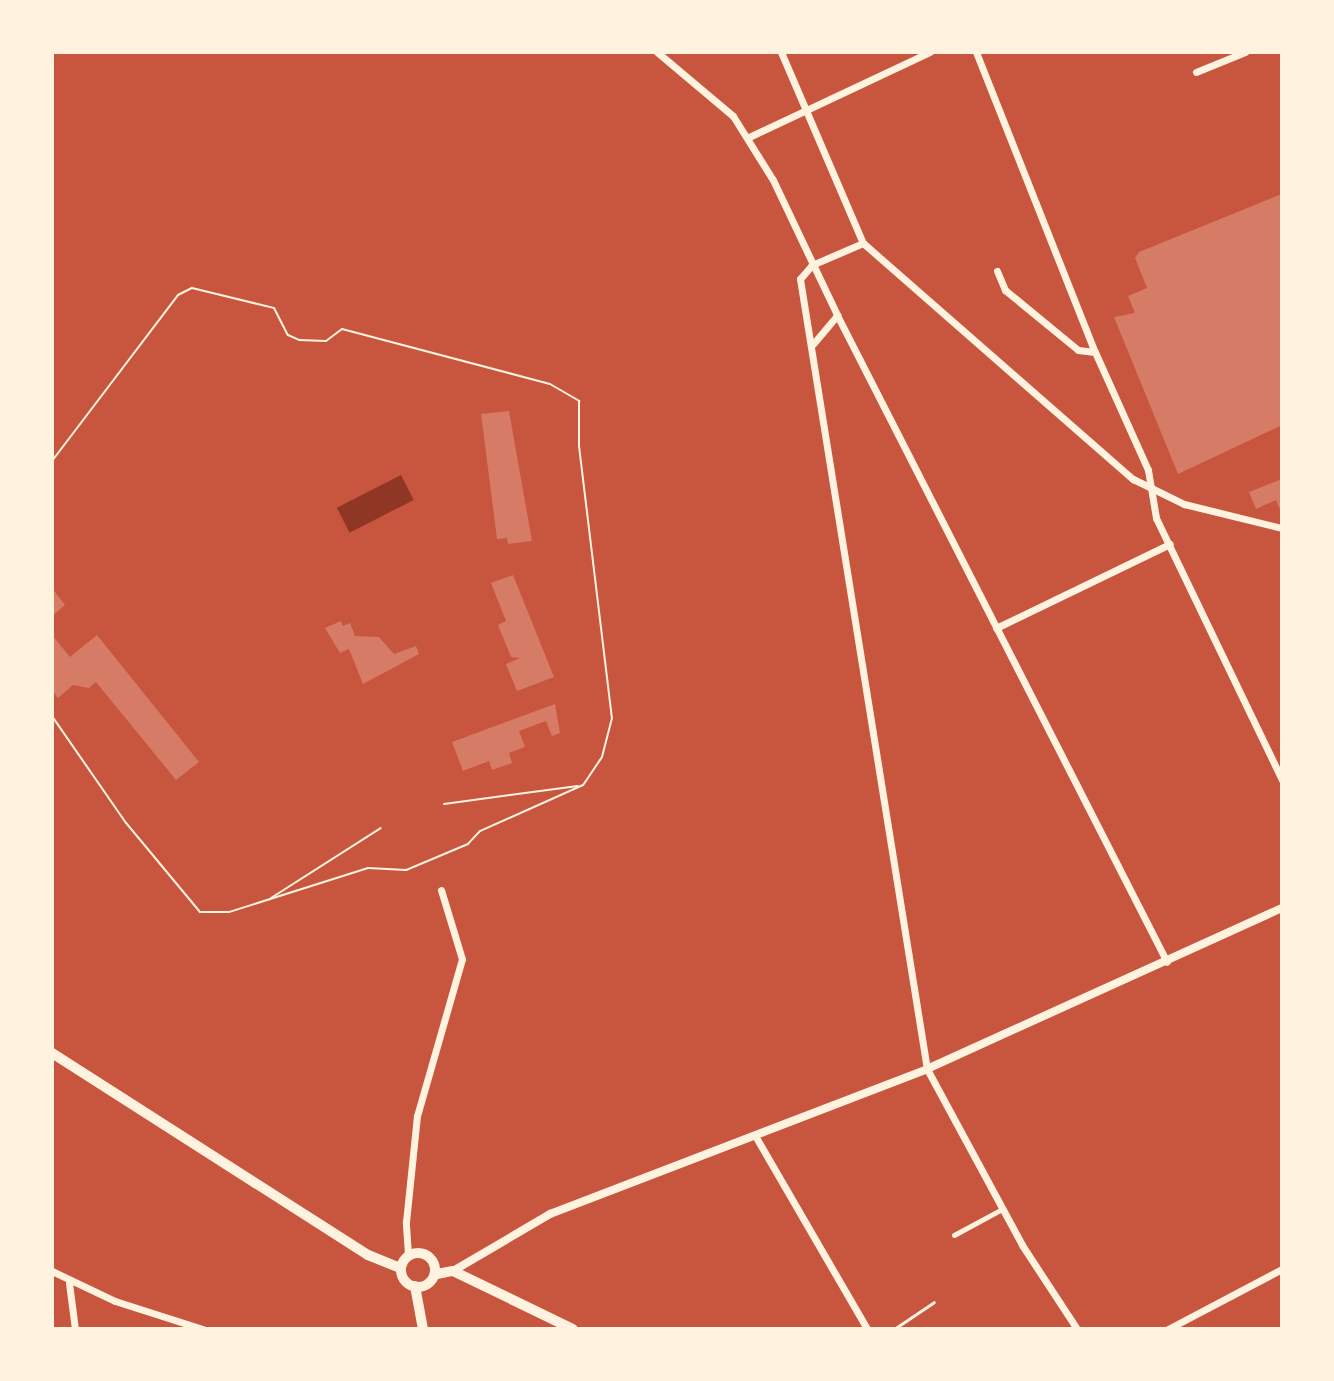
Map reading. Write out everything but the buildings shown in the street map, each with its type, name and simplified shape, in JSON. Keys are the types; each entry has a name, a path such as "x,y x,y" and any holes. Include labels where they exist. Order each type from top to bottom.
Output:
{"main road":[{"path":"52,1053 368,1255 400,1268 405,1282 415,1286"},
{"path":"400,1268 408,1254 435,1262 437,1274"},
{"path":"415,1286 437,1274 453,1271 573,1329"},
{"path":"415,1286 423,1329"}],"street":[{"path":"657,52 733,116 749,137 1167,962"},
{"path":"781,52 863,243 1133,479 1154,491 1282,528"},
{"path":"749,137 930,52"},
{"path":"976,52 1095,352 1154,491 1156,518 1282,780"},
{"path":"1196,72 1245,52"},
{"path":"863,243 812,265 800,279 927,1069 1002,1209 1077,1329"},
{"path":"997,271 1005,290 1078,350 1095,352"},
{"path":"812,346 837,315"},
{"path":"808,321 827,325"},
{"path":"996,628 1170,544"},
{"path":"408,1254 406,1222 417,1116 462,959 441,890"},
{"path":"453,1271 550,1214 757,1139 927,1069 1282,908"},
{"path":"757,1139 867,1329"},
{"path":"954,1235 1002,1209"},
{"path":"1168,1329 1282,1269"},
{"path":"52,1271 69,1283 203,1329"},
{"path":"69,1283 75,1329"}],"lane":[{"path":"894,1329 934,1302"}],"path":[{"path":"52,461 178,295 192,288 274,308 288,335 299,340 326,341 342,329 550,384 579,401 579,446 612,718 602,757 583,785 406,870 368,868 229,912 200,912 126,823 52,716"},
{"path":"444,804 583,785"},
{"path":"266,901 381,828"}],"shaded area":[{"path":"401,475 414,500 350,533 337,508"}]}
